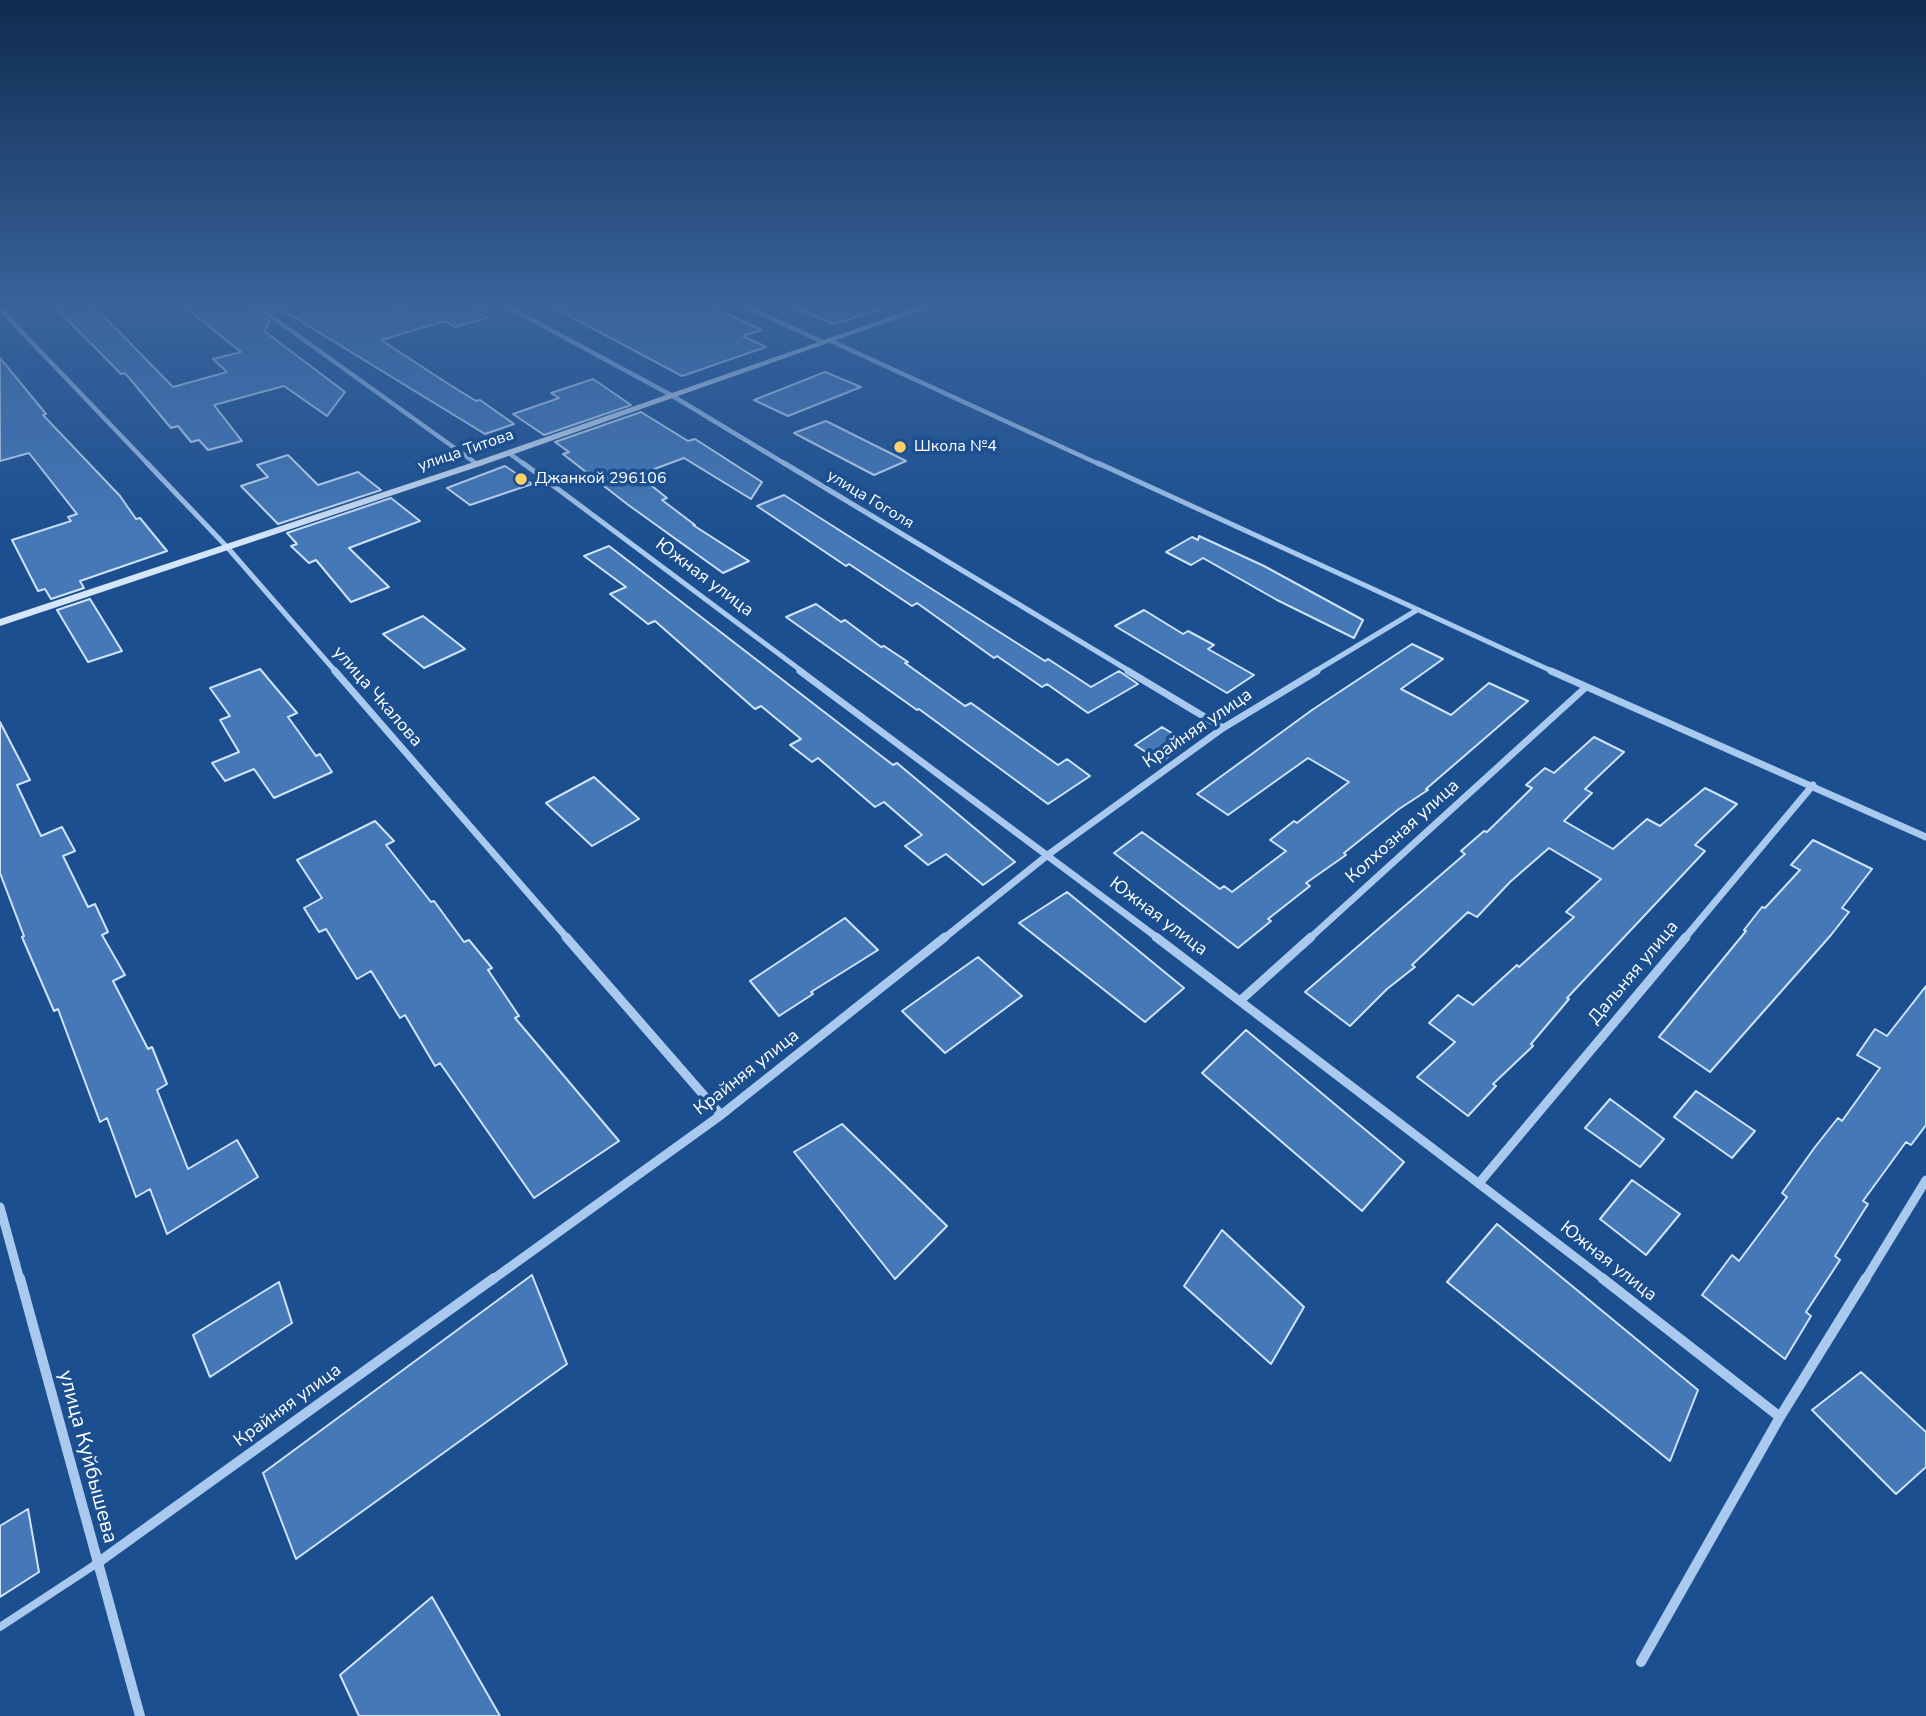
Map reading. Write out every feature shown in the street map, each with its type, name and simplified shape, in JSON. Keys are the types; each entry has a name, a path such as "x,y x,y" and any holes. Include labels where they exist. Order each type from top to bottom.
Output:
{"main road":[{"name":"улица Титова","path":"0,623 477,464 708,382"}],"street":[{"name":"улица Чкалова","path":"70,382 228,547 721,1115"},
{"path":"363,382 477,464"},
{"name":"улица Гоголя","path":"647,382 1223,729"},
{"path":"916,382 1586,687 1926,837"},
{"name":"Южная улица","path":"509,453 1049,854 1480,1182 1780,1417"},
{"name":"Крайняя улица","path":"96,1564 721,1115 1049,854 1223,729 1417,610"},
{"name":"Колхозная улица","path":"1241,1000 1586,687"},
{"name":"Дальняя улица","path":"1480,1182 1813,785"},
{"path":"1641,1662 1780,1417 1926,1180"},
{"name":"улица Куйбышева","path":"0,1207 96,1564 140,1716"}],"lane":[{"path":"0,1627 96,1564"}],"building":[{"path":"0,382 20,382 46,414 43,415 120,496 136,519 140,518 167,551 80,581 84,588 51,599 45,589 38,591 12,540 71,521 68,517 77,514 29,453 0,461"},
{"path":"133,382 168,382 173,387 191,382 332,382 345,392 327,416 284,386 214,405 242,441 208,450 199,440 191,442 178,426 171,428"},
{"path":"400,382 446,382 476,401 480,400 514,424 485,434"},
{"path":"584,382 598,382 631,405 544,435 513,414 559,398 551,393"},
{"path":"799,382 849,382 861,387 788,416 754,400"},
{"path":"641,412 688,441 695,439 762,482 751,499 684,458 638,475 667,498 662,500 693,525 749,561 723,573 627,504 563,454 569,452 555,442"},
{"path":"826,421 906,461 874,475 794,433"},
{"path":"288,455 318,485 358,472 381,490 278,524 241,486 268,477 257,465"},
{"path":"505,466 532,484 470,505 447,488"},
{"path":"784,495 1045,661 1048,659 1091,687 1119,671 1138,684 1088,713 1047,684 1042,687 997,656 994,658 917,603 912,606 849,564 846,566 757,506"},
{"path":"391,498 420,521 349,548 389,587 351,602 316,560 309,563 291,546 297,544 287,533"},
{"path":"1199,536 1264,566 1363,620 1354,638 1277,600 1203,558 1191,565 1166,552 1192,537 1198,540"},
{"path":"609,546 893,765 897,763 1015,862 983,885 946,854 928,865 905,846 922,835 884,802 875,807 818,758 812,762 790,745 801,739 761,706 755,709 655,621 648,624 610,594 626,587 584,556"},
{"path":"90,599 122,651 88,662 57,610"},
{"path":"816,604 908,662 905,663 965,706 971,703 1058,765 1067,759 1090,776 1048,804 919,709 786,617"},
{"path":"1144,610 1183,634 1188,631 1214,645 1208,649 1254,675 1227,693 1115,626"},
{"path":"423,616 465,649 424,668 383,634"},
{"path":"1412,644 1443,659 1401,689 1451,715 1489,683 1528,701 1426,789 1428,790 1399,809 1344,853 1346,855 1306,883 1310,886 1268,919 1271,921 1238,948 1114,853 1142,832 1220,889 1224,886 1232,892 1286,851 1270,840 1294,821 1297,823 1349,782 1308,758 1228,815 1197,794 1312,710"},
{"path":"260,669 297,713 288,717 316,756 320,754 332,772 274,798 254,769 225,781 212,763 239,752 220,720 230,716 210,688"},
{"path":"0,722 30,780 17,785 41,836 62,827 75,851 63,856 88,907 95,904 108,932 102,935 125,975 113,981 148,1049 152,1047 167,1084 157,1090 188,1169 237,1140 258,1177 167,1234 150,1189 136,1197 107,1118 100,1122 58,1009 54,1011 22,937 24,936 0,873"},
{"path":"1162,727 1188,743 1161,762 1135,745"},
{"path":"1594,737 1624,752 1585,789 1592,793 1564,821 1613,849 1647,819 1660,826 1705,788 1737,804 1695,845 1705,851 1567,998 1569,999 1531,1044 1533,1046 1493,1084 1496,1086 1468,1116 1417,1077 1455,1042 1429,1023 1458,995 1473,1005 1517,965 1519,967 1574,917 1566,912 1601,879 1549,848 1510,882 1477,917 1468,912 1412,965 1415,967 1387,989 1350,1026 1305,992 1465,854 1461,851 1484,831 1487,832 1532,788 1526,785 1545,768 1554,773"},
{"path":"594,777 639,819 592,846 546,803"},
{"path":"375,821 394,841 386,845 431,902 434,901 464,942 469,940 492,968 488,970 519,1016 515,1018 619,1141 534,1198 440,1063 435,1066 405,1015 400,1018 371,971 357,979 326,929 319,932 304,908 322,898 297,860"},
{"path":"1813,840 1872,869 1842,908 1849,912 1831,935 1710,1072 1659,1037 1746,931 1744,930 1762,907 1765,908 1800,870 1791,865"},
{"path":"1067,892 1184,988 1145,1022 1019,923"},
{"path":"845,918 878,950 811,992 813,994 779,1016 750,981"},
{"path":"978,957 1022,996 945,1053 902,1011"},
{"path":"1926,986 1926,1125 1911,1145 1906,1142 1863,1201 1868,1204 1835,1256 1840,1260 1806,1312 1811,1316 1785,1359 1702,1295 1732,1255 1739,1261 1787,1197 1782,1193 1815,1147 1838,1118 1842,1121 1880,1068 1857,1055 1875,1029 1887,1036"},
{"path":"1246,1030 1404,1162 1362,1211 1202,1073"},
{"path":"1696,1091 1755,1131 1732,1158 1674,1117"},
{"path":"1610,1099 1664,1139 1640,1167 1585,1128"},
{"path":"842,1124 947,1226 895,1279 794,1152"},
{"path":"1632,1180 1680,1214 1646,1255 1600,1219"},
{"path":"1497,1224 1698,1390 1670,1461 1447,1282"},
{"path":"1222,1230 1304,1307 1271,1364 1184,1286"},
{"path":"532,1275 567,1364 296,1559 263,1473"},
{"path":"279,1282 292,1323 210,1377 193,1335"},
{"path":"1861,1372 1926,1432 1926,1467 1896,1494 1812,1410"},
{"path":"28,1509 39,1572 0,1597 0,1526"},
{"path":"432,1597 500,1716 359,1716 340,1675"}],"place":[{"name":"Школа №4","path":"900,447"},
{"name":"Джанкой 296106","path":"521,479"}]}
